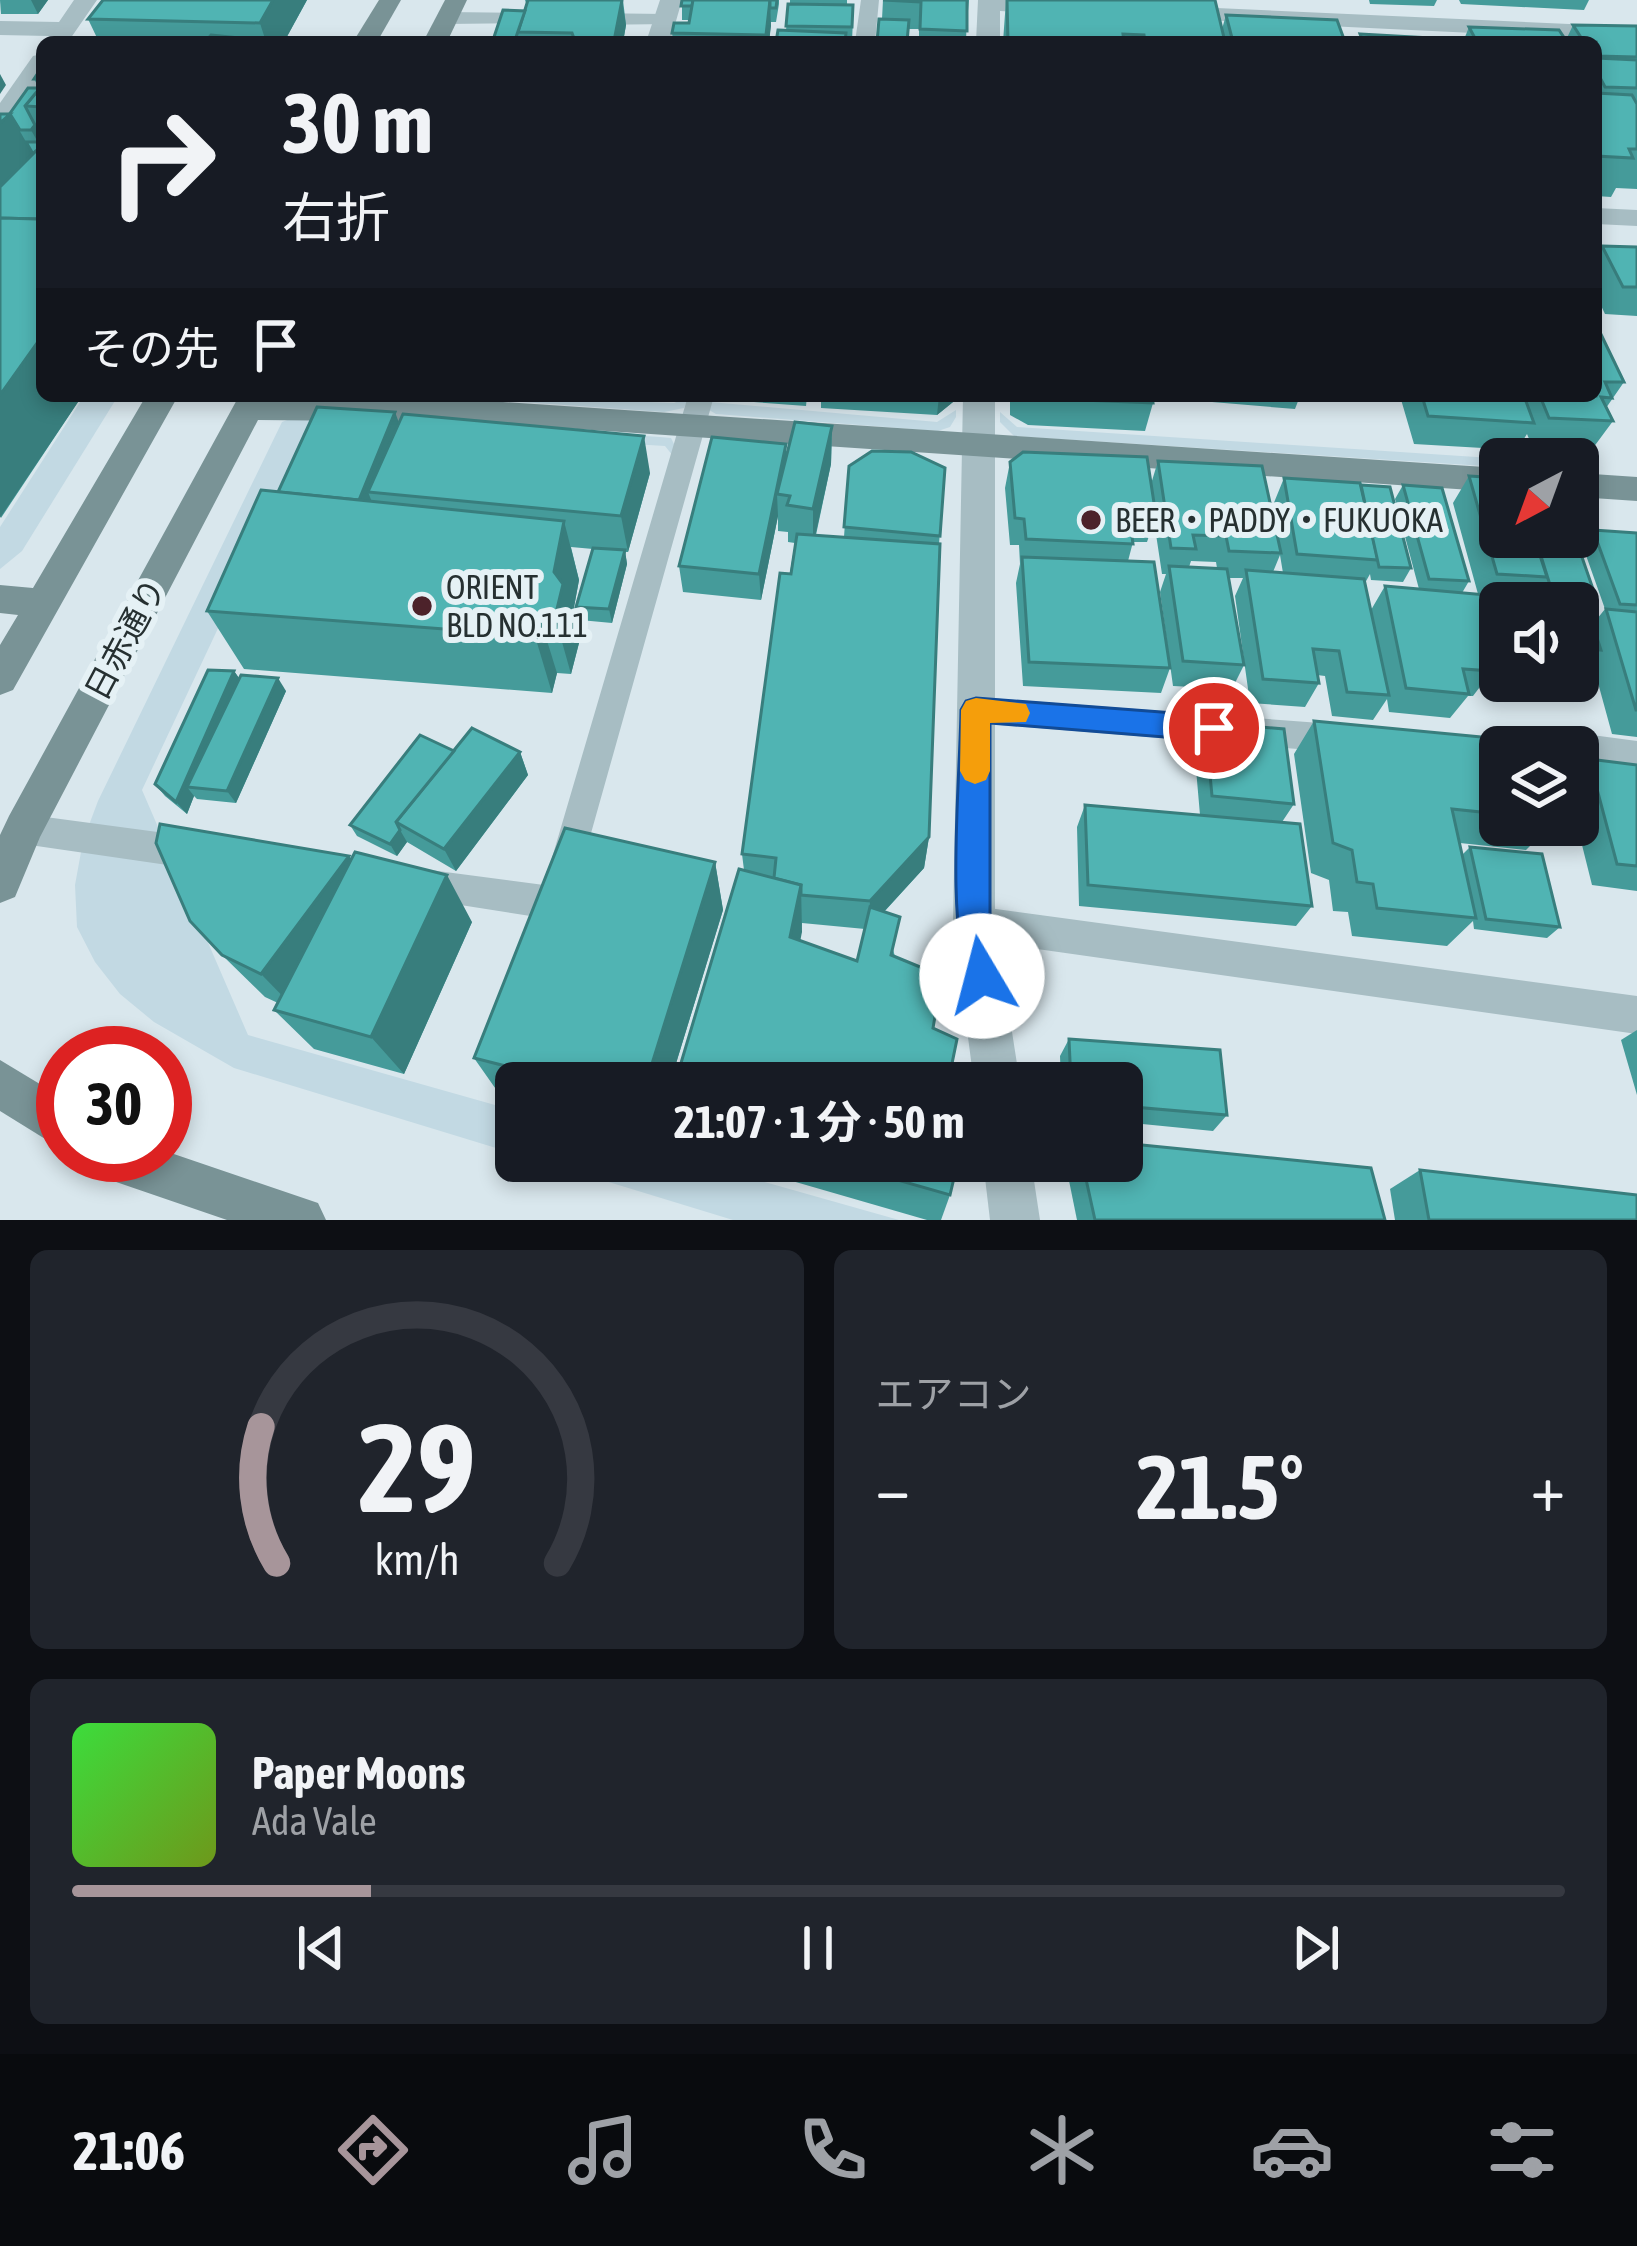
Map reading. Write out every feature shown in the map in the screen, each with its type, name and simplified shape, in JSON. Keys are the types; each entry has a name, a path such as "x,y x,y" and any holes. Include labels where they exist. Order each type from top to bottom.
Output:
{"street":[{"path":"0,28 60,35 86,0"},
{"path":"369,36 390,0"},
{"path":"1623,0 1637,19"},
{"path":"988,36 989,2 1082,9"},
{"path":"1151,12 1637,34"},
{"path":"0,121 36,70"},
{"path":"1602,216 1637,218"},
{"path":"0,679 159,402"},
{"path":"979,402 974,923 994,1062"},
{"path":"252,403 697,411 978,447 1479,479"},
{"name":"日赤通り","path":"0,884 23,830 252,403"},
{"path":"1599,486 1637,489"},
{"path":"0,599 45,604"},
{"path":"0,1082 36,1107"},
{"path":"186,1182 301,1220"},
{"path":"1010,1182 1015,1220"}],"lane":[{"path":"866,36 870,0"},
{"path":"451,9 665,21"},
{"path":"392,881 556,903 697,411"},
{"path":"976,710 1381,741"},
{"path":"1599,750 1637,755"},
{"path":"23,830 228,858"},
{"path":"974,923 1637,1016"}],"shaded area":[{"path":"80,402 114,402 22,551 0,569 0,527"},
{"path":"522,402 687,402 684,408 664,412"},
{"path":"710,402 937,422 956,410 956,417 950,427 938,431 716,414 709,410"},
{"path":"1000,412 1017,427 1479,457 1479,466 1014,436 1000,422"},
{"path":"302,414 660,437 671,438 675,446 673,456 665,446 314,424 142,790 248,1035 495,1105 495,1148 234,1068 192,1044 192,1026 161,1026 120,994 95,962 77,927 75,885 83,841 98,801 282,422"},
{"path":"609,1182 765,1182 899,1220 733,1220"}],"building":[{"path":"103,0 273,0 260,23 88,19"},
{"path":"528,0 622,0 615,36 518,32"},
{"path":"693,0 770,0 766,35 672,33 674,23 689,23"},
{"path":"883,0 967,0 967,31 920,29 921,2"},
{"path":"1007,0 1215,0 1224,36 1123,34 1008,36"},
{"path":"788,4 853,5 852,27 786,26"},
{"path":"503,10 525,11 516,36 494,36"},
{"path":"1226,15 1337,20 1343,36 1231,36"},
{"path":"879,19 909,20 908,36 878,36"},
{"path":"1573,25 1637,26 1637,57 1602,56 1602,36 1580,36"},
{"path":"1469,27 1559,30 1563,36 1474,36"},
{"path":"778,30 846,33 846,36 777,36"},
{"path":"1602,58 1637,60 1637,88 1605,87"},
{"path":"28,88 36,88 25,106 35,125 31,130 20,130 8,116"},
{"path":"1602,93 1632,95 1637,104 1637,149 1629,149 1633,158 1602,156"},
{"path":"36,151 36,219 0,218 0,187"},
{"path":"0,218 36,219 36,344 0,395"},
{"path":"1602,246 1637,247 1637,287 1623,287"},
{"path":"1602,336 1624,382 1605,382 1612,398 1602,397"},
{"path":"1602,399 1613,421 1549,418 1542,402"},
{"path":"1424,402 1526,402 1534,423 1428,416"},
{"path":"317,407 395,412 359,500 278,492"},
{"path":"403,414 644,436 621,516 368,492"},
{"path":"795,422 832,426 813,509 787,505 790,496 777,494"},
{"path":"712,437 786,444 759,574 679,566"},
{"path":"872,451 911,452 945,468 940,536 844,527 849,466"},
{"path":"1023,452 1147,457 1156,516 1129,515 1133,544 1026,539 1024,519 1015,518 1010,462"},
{"path":"1158,461 1262,466 1281,553 1229,551 1226,536 1193,535 1196,549 1171,548"},
{"path":"1469,476 1479,477 1479,511"},
{"path":"1284,478 1360,483 1378,560 1297,554"},
{"path":"1361,485 1390,487 1411,568 1379,567"},
{"path":"1403,485 1442,488 1469,581 1429,579"},
{"path":"261,490 564,521 554,572 563,584 555,617 539,615 535,636 207,611"},
{"path":"1599,530 1637,533 1637,605 1620,604 1599,546"},
{"path":"797,534 940,544 929,837 870,901 801,895 801,885 774,878 776,858 742,854 780,573 791,574"},
{"path":"593,548 625,550 609,609 576,607"},
{"path":"1022,557 1154,562 1170,668 1029,662"},
{"path":"1492,558 1541,558 1547,577 1497,574"},
{"path":"1542,558 1582,558 1591,582 1549,582"},
{"path":"1169,566 1227,569 1244,665 1183,661"},
{"path":"1246,570 1364,579 1389,695 1347,692 1339,651 1313,649 1319,683 1263,679"},
{"path":"1385,586 1479,594 1479,670 1463,669 1469,694 1406,688"},
{"path":"1606,609 1637,612 1637,710 1636,710"},
{"path":"208,670 234,671 176,802 155,784"},
{"path":"241,675 278,678 227,791 187,787"},
{"path":"1314,721 1479,737 1479,812 1452,809 1476,918 1377,908 1373,884 1357,882 1352,850 1333,843"},
{"path":"1205,722 1284,729 1294,804 1212,796"},
{"path":"472,728 520,752 444,849 396,822"},
{"path":"420,735 454,751 396,822 400,830 390,844 350,825"},
{"path":"1599,760 1637,765 1637,866 1617,864 1599,796"},
{"path":"1085,805 1300,824 1312,906 1088,885"},
{"path":"160,824 349,856 261,974 222,955 190,921 156,843"},
{"path":"565,828 715,862 653,1062 495,1063 474,1058"},
{"path":"1470,847 1542,854 1560,927 1486,919"},
{"path":"355,852 447,875 371,1037 274,1010"},
{"path":"739,869 801,885 790,937 857,961 870,907 900,917 891,955 942,976 933,1028 957,1039 952,1062 681,1062"},
{"path":"1069,1039 1220,1050 1227,1115 1143,1108 1143,1062 1070,1062"},
{"path":"1143,1145 1371,1168 1385,1220 1095,1220 1087,1182 1143,1182"},
{"path":"1420,1170 1637,1195 1637,1220 1429,1220"},
{"path":"904,1182 953,1182 950,1195"}],"slow traffic":[{"path":"975,771 976,710 1016,713"}],"place":[{"name":"BEER・PADDY・FUKUOKA","path":"1091,520"},
{"name":"ORIENT BLD NO.111","path":"422,606"}],"route":[{"path":"982,976 974,923 976,710 1214,728"}]}
